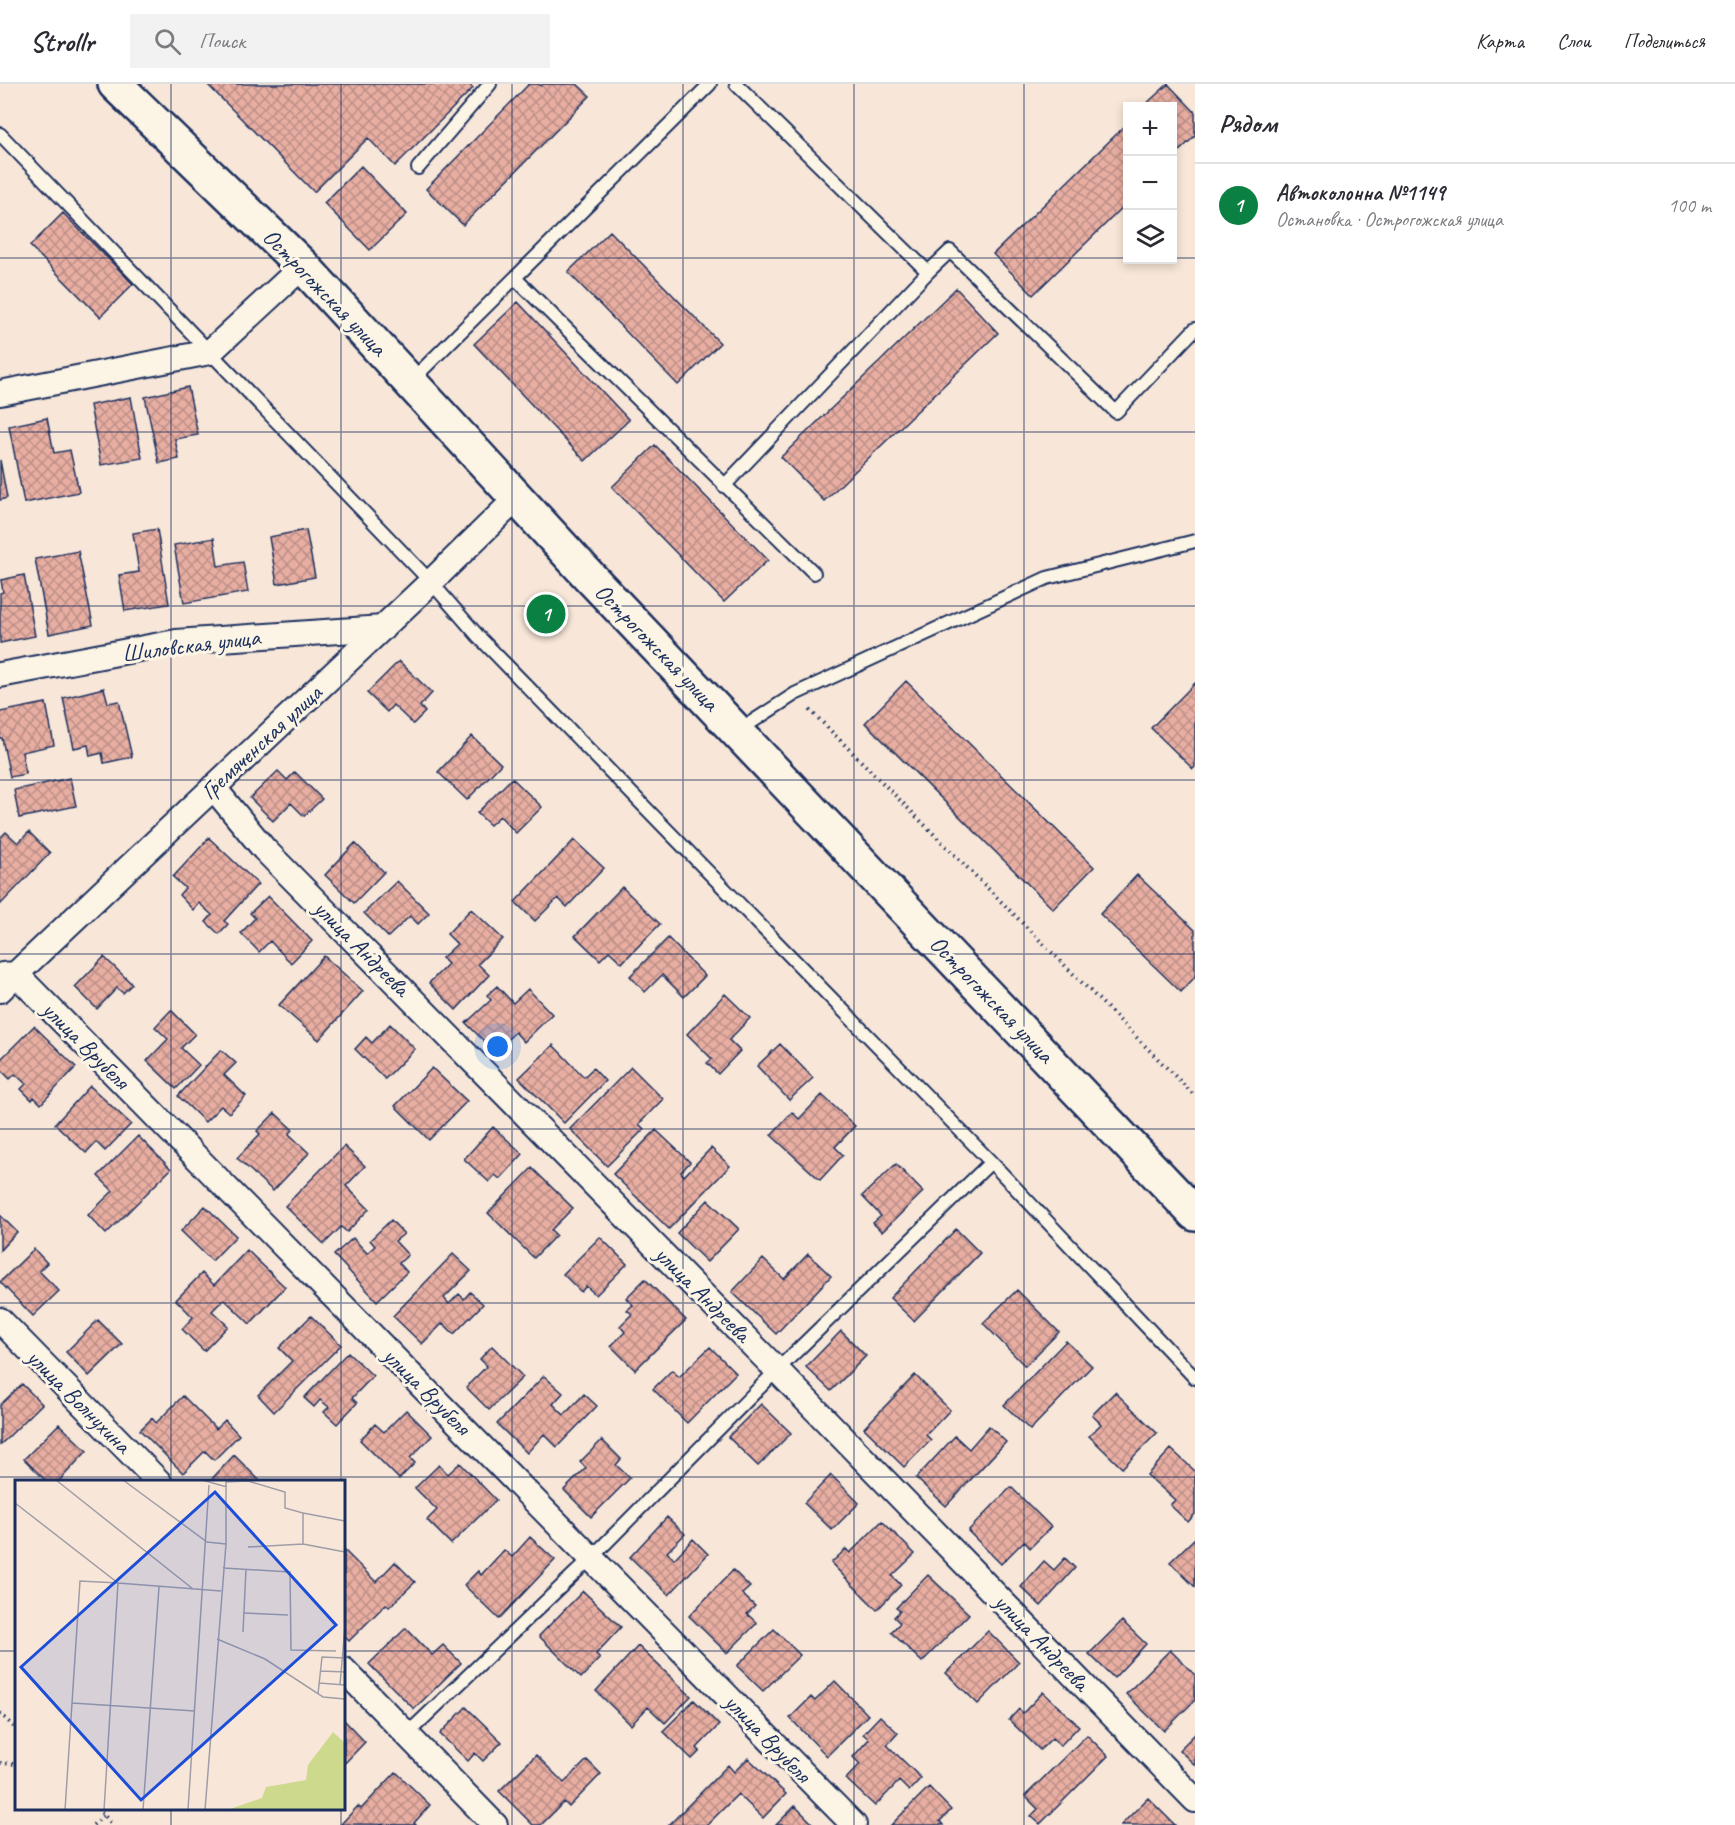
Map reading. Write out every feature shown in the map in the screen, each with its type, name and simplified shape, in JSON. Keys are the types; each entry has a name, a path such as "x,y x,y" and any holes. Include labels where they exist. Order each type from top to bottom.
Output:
{"street":[{"name":"Острогожская улица","path":"116,84 303,266 589,576 1195,1214"},
{"path":"0,393 210,352 303,266"},
{"name":"Гремяченская улица","path":"5,980 383,628 517,498"},
{"name":"Шиловская улица","path":"0,675 176,642 383,628"},
{"name":"улица Андреева","path":"213,787 264,849 777,1370 1195,1800"},
{"name":"улица Врубеля","path":"5,980 592,1557 854,1825"},
{"name":"улица Волнухина","path":"0,1320 157,1480"},
{"path":"345,1671 495,1825"}],"lane":[{"path":"418,168 490,84"},
{"path":"410,382 710,84"},
{"path":"736,84 928,272"},
{"path":"0,134 431,582 495,653 991,1162 1195,1378"},
{"path":"724,486 950,251 1116,412 1195,329"},
{"path":"515,278 814,573"},
{"path":"737,732 795,694 1047,578 1195,541"},
{"path":"407,1734 592,1557 777,1370 991,1162"}],"path":[{"path":"795,694 1195,1096"},
{"path":"0,1713 15,1728"},
{"path":"0,1763 15,1764"},
{"path":"98,1810 113,1825"},
{"path":"93,1825 104,1815"}],"building":[{"path":"207,84 469,84 473,88 395,166 368,138 314,192"},
{"path":"529,84 541,86 543,84 577,84 590,96 463,225 426,189"},
{"path":"1168,84 1195,112 1195,136 1177,153 1177,102 1148,102"},
{"path":"1123,128 1123,207 1033,295 993,254"},
{"path":"361,166 407,214 370,250 324,203"},
{"path":"63,213 133,284 100,317 30,246"},
{"path":"610,231 720,343 678,385 568,272"},
{"path":"956,288 998,333 824,501 781,457"},
{"path":"518,302 629,420 585,461 474,344"},
{"path":"188,387 198,435 175,439 179,459 159,463 145,397"},
{"path":"131,397 142,458 101,465 90,405"},
{"path":"47,418 54,453 70,450 79,492 24,503 9,426"},
{"path":"655,445 768,560 724,602 612,487"},
{"path":"0,460 7,498 0,500"},
{"path":"157,529 169,604 125,611 119,575 139,572 133,533"},
{"path":"306,530 315,577 277,584 269,537"},
{"path":"214,538 218,566 243,562 248,592 184,603 174,545"},
{"path":"78,551 93,625 49,634 35,559"},
{"path":"24,575 35,636 0,643 0,593 3,592 1,580"},
{"path":"399,661 432,693 420,706 425,712 413,724 393,705 387,712 367,693"},
{"path":"906,681 1094,867 1053,909 865,723"},
{"path":"1195,683 1195,767 1193,769 1151,728"},
{"path":"104,688 108,703 119,701 132,757 104,763 102,753 90,756 88,745 74,748 63,698"},
{"path":"46,703 54,745 22,752 26,774 10,777 2,738 0,738 0,712"},
{"path":"472,736 501,764 467,800 438,772"},
{"path":"278,771 287,780 295,772 322,799 304,816 291,803 273,821 250,798"},
{"path":"70,778 76,806 19,818 14,790"},
{"path":"512,778 542,807 516,833 500,816 490,825 477,813"},
{"path":"6,832 18,843 29,832 50,853 0,905 0,838"},
{"path":"209,838 258,884 224,921 228,924 219,934 206,922 212,915 199,903 193,910 179,895 185,888 173,877"},
{"path":"574,840 604,868 567,907 558,898 535,921 515,902"},
{"path":"355,843 384,872 354,903 325,875"},
{"path":"1137,875 1195,930 1195,977 1181,992 1100,914"},
{"path":"397,881 429,913 418,924 410,916 388,937 364,913"},
{"path":"622,887 660,924 622,963 609,951 600,960 575,936"},
{"path":"268,896 312,941 291,963 270,941 259,952 241,933 255,918 250,913"},
{"path":"471,909 503,939 478,964 489,975 456,1010 429,983 448,964 442,958 457,944 447,934"},
{"path":"668,938 705,976 684,997 662,975 645,992 630,976"},
{"path":"324,956 363,991 319,1040 279,1005"},
{"path":"104,957 132,984 123,993 117,988 97,1009 75,987"},
{"path":"497,986 513,1003 528,989 552,1014 524,1042 515,1032 495,1052 466,1023 491,1000 487,995"},
{"path":"725,994 750,1018 729,1040 740,1051 718,1074 707,1063 712,1059 687,1034"},
{"path":"171,1010 195,1034 181,1048 199,1065 176,1089 147,1061 168,1039 155,1027"},
{"path":"390,1024 415,1049 385,1079 355,1049 366,1037 372,1043"},
{"path":"34,1026 76,1067 41,1104 34,1097 32,1100 21,1089 26,1084 15,1074 10,1079 0,1069 0,1060"},
{"path":"780,1044 813,1078 789,1100 757,1066"},
{"path":"553,1045 584,1077 593,1068 605,1081 564,1123 519,1078"},
{"path":"221,1050 236,1063 224,1075 246,1096 229,1113 221,1106 205,1122 178,1096"},
{"path":"631,1067 663,1099 639,1124 644,1129 607,1166 570,1129"},
{"path":"432,1068 467,1101 429,1140 395,1106"},
{"path":"90,1086 131,1124 105,1151 96,1142 86,1153 55,1124"},
{"path":"822,1095 855,1126 835,1147 843,1155 820,1180 771,1135 792,1112 799,1119"},
{"path":"275,1113 293,1130 289,1134 309,1153 273,1191 237,1158 260,1134 257,1131"},
{"path":"493,1127 523,1154 500,1179 495,1175 489,1182 464,1159"},
{"path":"656,1130 690,1162 681,1172 684,1176 711,1148 730,1166 669,1229 613,1174"},
{"path":"138,1136 171,1169 106,1234 88,1215 113,1191 98,1176"},
{"path":"344,1146 365,1166 346,1186 369,1209 347,1232 341,1227 324,1244 285,1206"},
{"path":"896,1164 923,1192 882,1232 873,1223 881,1216 862,1196"},
{"path":"532,1168 573,1208 551,1230 556,1235 534,1258 488,1213"},
{"path":"708,1200 739,1229 707,1262 677,1233"},
{"path":"205,1206 236,1236 212,1261 181,1231"},
{"path":"0,1215 17,1232 0,1250"},
{"path":"391,1220 404,1234 395,1241 408,1255 399,1263 407,1272 377,1301 334,1255 353,1238 367,1253 375,1246 370,1240"},
{"path":"956,1229 980,1253 914,1321 890,1298"},
{"path":"600,1237 627,1264 596,1295 586,1286 581,1292 563,1274"},
{"path":"34,1249 47,1263 39,1271 59,1291 33,1316 0,1282"},
{"path":"247,1250 285,1287 250,1324 224,1299 212,1311 228,1326 204,1351 182,1329 193,1317 176,1300 202,1273 214,1285"},
{"path":"453,1254 471,1271 444,1298 449,1304 459,1294 464,1299 470,1292 483,1304 454,1334 443,1323 422,1344 393,1316"},
{"path":"808,1254 831,1276 776,1334 732,1292 763,1259 784,1279"},
{"path":"645,1279 686,1320 635,1370 611,1346 625,1332 620,1326 632,1314 627,1310 633,1305 626,1298"},
{"path":"1017,1290 1059,1332 1025,1366 983,1323"},
{"path":"311,1316 341,1345 274,1412 258,1395 292,1361 279,1348"},
{"path":"98,1320 122,1344 89,1376 66,1352"},
{"path":"841,1331 866,1356 831,1391 806,1367"},
{"path":"1066,1341 1092,1366 1030,1430 1004,1405"},
{"path":"492,1346 523,1377 489,1410 466,1387 487,1366 480,1359"},
{"path":"710,1347 736,1373 687,1423 653,1389 672,1370 679,1377"},
{"path":"348,1352 373,1376 352,1398 357,1403 337,1424 324,1412 329,1407 320,1400 314,1407 304,1398"},
{"path":"915,1375 950,1410 926,1435 931,1440 904,1467 864,1428"},
{"path":"544,1376 563,1393 553,1404 564,1415 584,1394 597,1406 557,1447 544,1434 527,1453 497,1424"},
{"path":"22,1384 42,1404 0,1445 0,1405"},
{"path":"1115,1392 1157,1433 1122,1468 1089,1436 1101,1424 1092,1415"},
{"path":"183,1396 216,1429 225,1420 239,1435 214,1460 205,1451 183,1473 140,1430 152,1418 156,1423"},
{"path":"761,1404 791,1433 758,1466 728,1437"},
{"path":"406,1410 432,1436 410,1458 415,1463 399,1479 360,1440 375,1424 384,1432"},
{"path":"59,1424 87,1451 60,1480 45,1480 24,1459"},
{"path":"989,1426 1006,1442 946,1506 916,1478 955,1436 969,1449"},
{"path":"602,1440 621,1459 616,1465 630,1478 591,1517 564,1490 586,1468 580,1462"},
{"path":"1171,1449 1195,1471 1195,1514 1188,1522 1170,1505 1175,1500 1147,1475"},
{"path":"234,1455 259,1480 211,1480"},
{"path":"460,1463 496,1500 451,1544 427,1520 437,1510 415,1488 439,1465 448,1474"},
{"path":"831,1475 859,1503 832,1530 804,1503"},
{"path":"1011,1487 1051,1527 1030,1548 1024,1541 1001,1564 968,1531"},
{"path":"667,1517 685,1534 667,1552 674,1559 693,1539 708,1554 669,1595 630,1557"},
{"path":"882,1521 915,1554 892,1576 901,1585 877,1610 831,1563 846,1549 850,1553"},
{"path":"530,1537 555,1560 499,1619 464,1585 478,1571 481,1575 504,1550 512,1557"},
{"path":"1195,1538 1195,1587 1170,1562"},
{"path":"345,1551 376,1582 395,1562 415,1582 389,1607 386,1604 349,1641 345,1637"},
{"path":"1065,1558 1075,1568 1041,1606 1021,1587 1044,1561 1054,1570"},
{"path":"733,1570 750,1587 742,1594 755,1606 747,1614 757,1623 727,1653 689,1616"},
{"path":"928,1575 969,1614 922,1662 891,1632 900,1623 894,1617 900,1611 896,1608"},
{"path":"583,1591 621,1627 596,1654 600,1658 581,1678 539,1636"},
{"path":"1122,1621 1146,1644 1114,1678 1089,1654"},
{"path":"406,1628 432,1655 443,1645 461,1663 414,1709 369,1664"},
{"path":"774,1629 800,1655 763,1691 737,1666"},
{"path":"988,1631 1019,1662 978,1704 946,1673"},
{"path":"638,1646 691,1696 665,1723 648,1707 631,1725 596,1691"},
{"path":"1170,1650 1195,1675 1195,1700 1164,1731 1126,1694"},
{"path":"835,1681 868,1715 827,1756 790,1718 811,1697 815,1701"},
{"path":"1043,1692 1079,1726 1060,1746 1052,1738 1040,1750 1009,1720 1019,1709 1023,1713"},
{"path":"694,1700 719,1725 697,1748 700,1751 692,1759 663,1731"},
{"path":"466,1707 502,1742 483,1761 475,1753 468,1761 440,1734"},
{"path":"880,1716 898,1733 887,1745 921,1778 909,1791 899,1781 875,1806 846,1779 860,1764 853,1757 869,1739 863,1734"},
{"path":"345,1721 365,1742 345,1763"},
{"path":"1195,1734 1195,1765 1179,1750"},
{"path":"1087,1735 1108,1756 1040,1824 1031,1816 1038,1809 1025,1796"},
{"path":"536,1755 564,1783 587,1760 601,1774 569,1807 564,1802 541,1825 533,1825 499,1791"},
{"path":"748,1758 786,1794 763,1818 738,1794 707,1825 669,1825 728,1765 734,1772"},
{"path":"396,1772 430,1805 414,1823 416,1825 341,1824 358,1806 361,1809"},
{"path":"929,1787 951,1810 940,1821 943,1825 891,1825"},
{"path":"1148,1798 1175,1825 1121,1825"},
{"path":"795,1806 814,1825 776,1825"}],"place":[{"name":"Автоколонна №1149","path":"546,614"}]}
